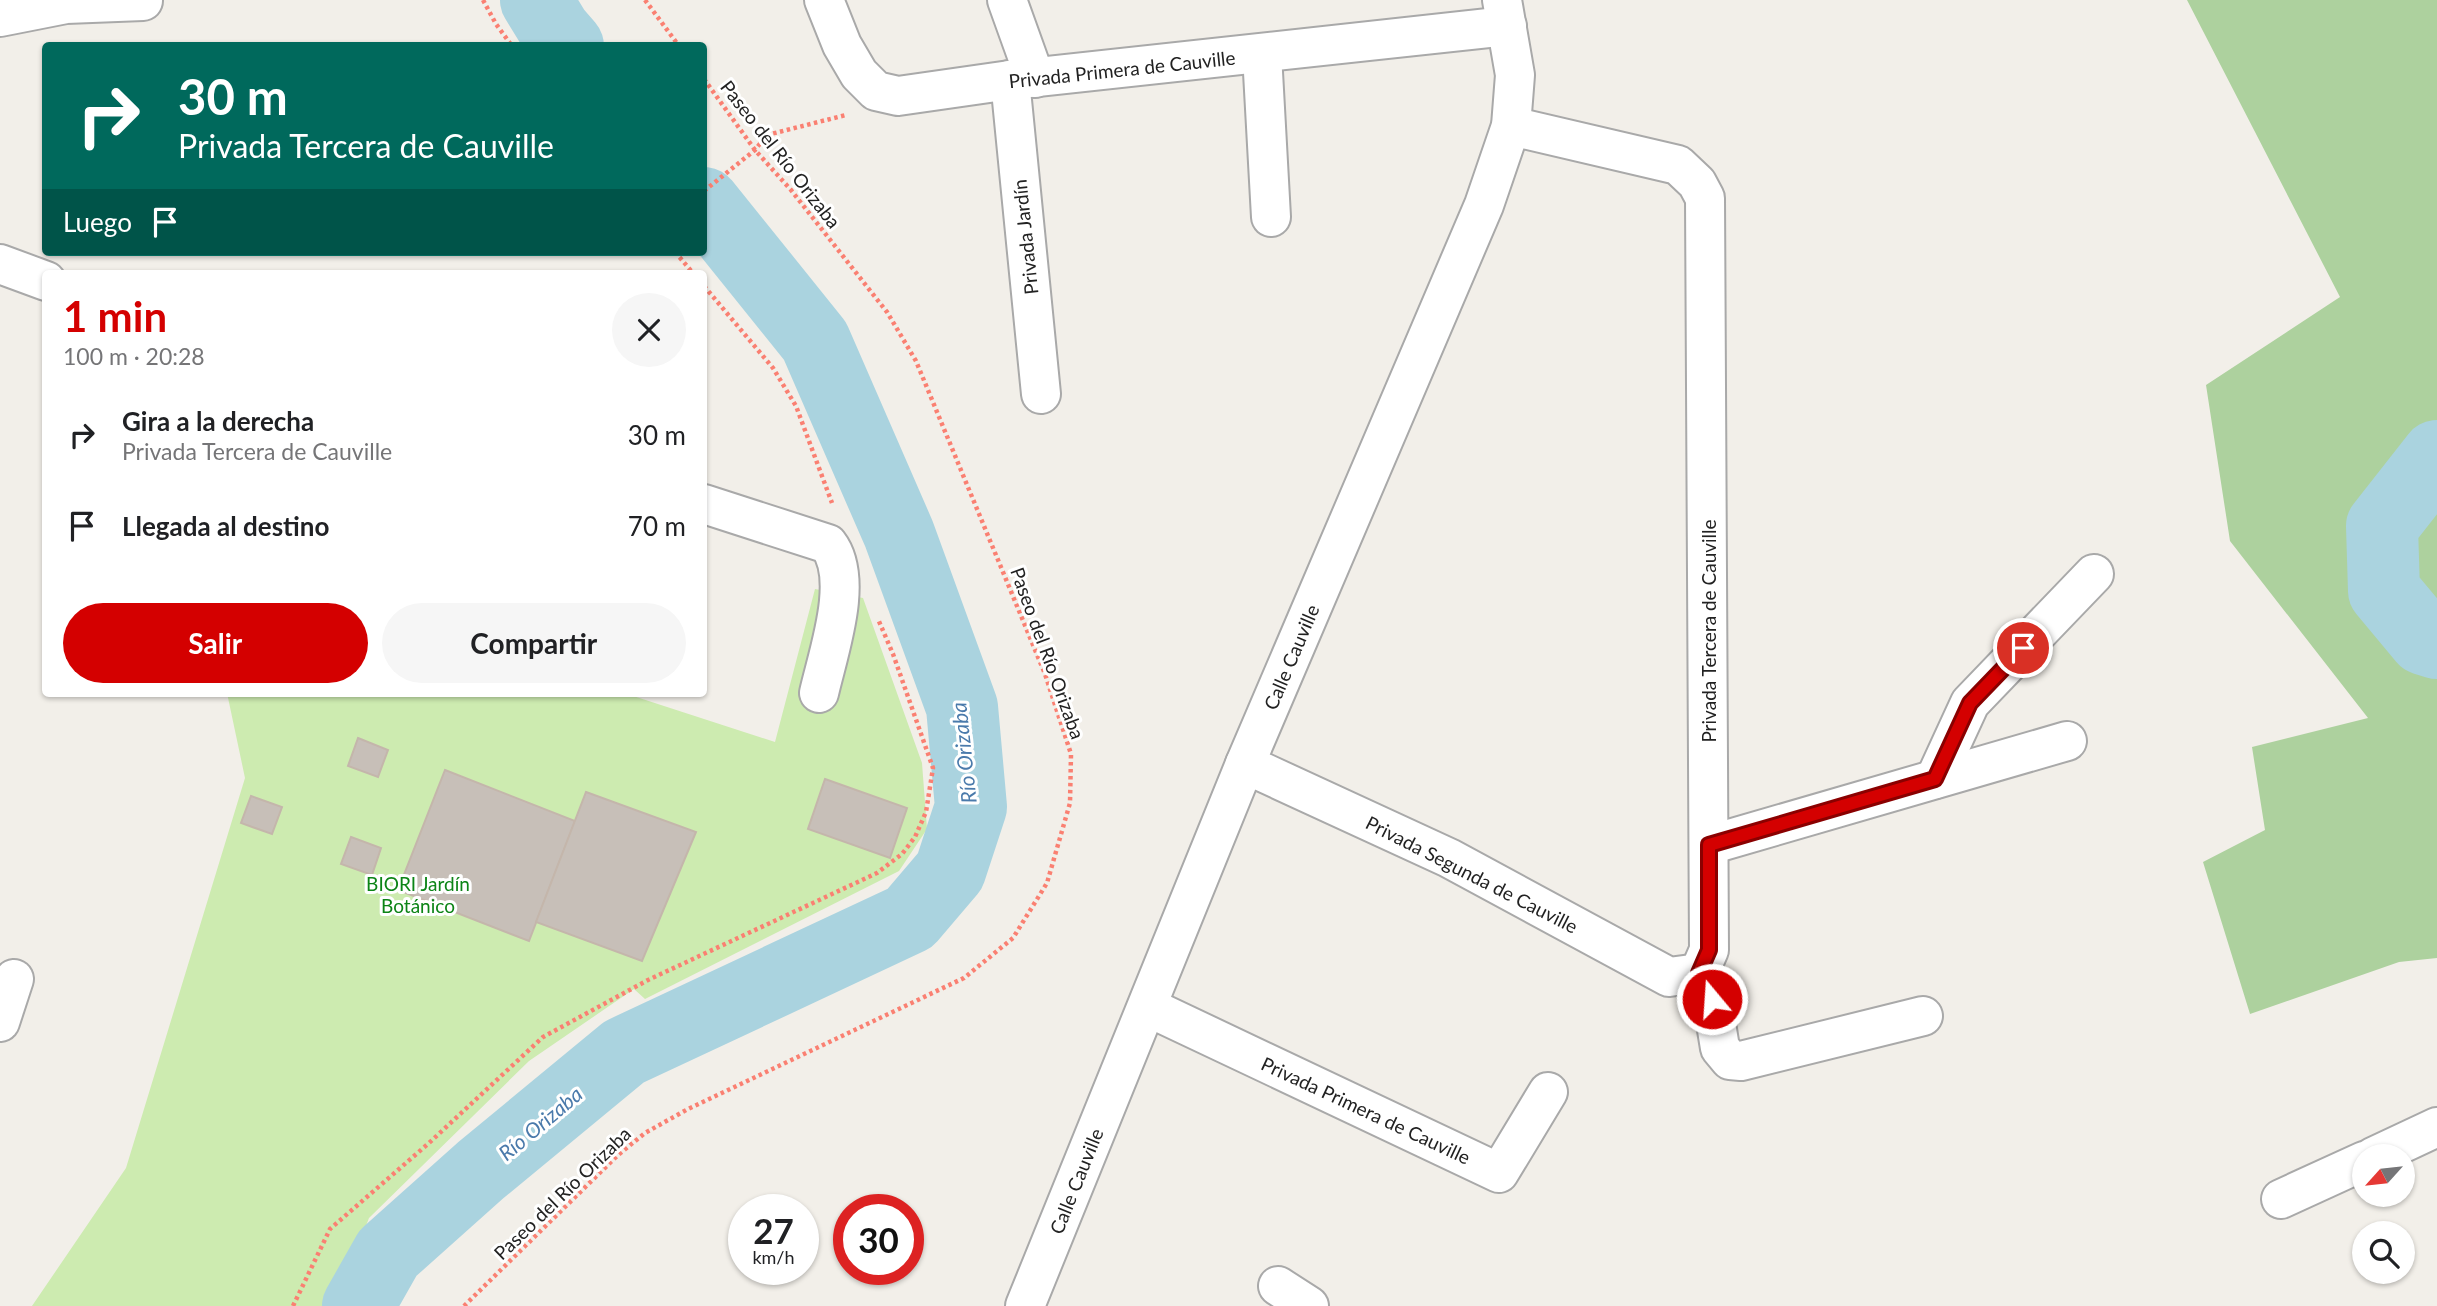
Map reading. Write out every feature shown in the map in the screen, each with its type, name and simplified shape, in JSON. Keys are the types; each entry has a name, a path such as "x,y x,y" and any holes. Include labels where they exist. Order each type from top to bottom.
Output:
{"street":[{"path":"824,0 842,46 859,74 876,91"},
{"name":"Privada Jardín","path":"1007,0 1022,79 1041,394"},
{"path":"0,17 66,4 143,1"},
{"name":"Privada Primera de Cauville","path":"876,91 898,96 918,95 1022,79 1262,54 1504,13"},
{"name":"Calle Cauville","path":"1025,1306 1245,764 1484,205 1511,126 1515,75 1504,13"},
{"path":"1262,54 1271,217"},
{"name":"Privada Tercera de Cauville","path":"1511,126 1678,165 1697,183 1705,198 1709,950 1699,973"},
{"path":"0,264 42,280"},
{"path":"707,505 839,559 819,693"},
{"path":"1935,779 1970,703 2094,574"},
{"path":"1709,845 2067,741"},
{"name":"Privada Segunda de Cauville","path":"1245,764 1449,858 1669,977 1699,973"},
{"path":"1699,973 1712,999 1720,1048 1730,1060 1741,1061 1923,1016"},
{"path":"0,1022 14,979"},
{"name":"Privada Primera de Cauville","path":"1148,1007 1499,1173 1548,1092"},
{"path":"2401,1144 2437,1127"},
{"path":"2281,1199 2352,1166"},
{"path":"1278,1286 1309,1306"}],"path":[{"path":"483,0 509,42"},
{"path":"645,0 676,42"},
{"name":"Paseo del Río Orizaba","path":"464,1306 618,1155 645,1133 688,1109 964,978 1013,938 1047,883 1070,803 1071,754 1045,674 916,360 887,312 791,190 755,150 707,83"},
{"path":"707,189 755,150 767,135 840,118 862,107 876,91"},
{"path":"678,256 690,270"},
{"path":"707,290 773,368 796,406 839,559"},
{"path":"293,1306 330,1229 429,1143 543,1037 648,980 877,873 902,855 915,837 926,812 933,768 874,608"}],"green space":[{"path":"2187,0 2437,0 2437,958 2399,962 2250,1014 2203,862 2265,830 2252,747 2368,718 2230,541 2206,385 2340,297"},
{"name":"BIORI Jardín Botánico","path":"815,589 863,598 922,763 927,829 899,871 645,999 634,989 529,1061 369,1218 335,1306 32,1306 126,1168 245,778 228,697 636,697 775,742"}],"building":[{"path":"358,738 388,750 378,777 348,766"},
{"path":"445,770 575,821 529,941 398,890"},
{"path":"825,779 907,808 890,858 808,829"},
{"path":"586,792 696,832 642,961 536,922"},
{"path":"251,796 282,807 272,834 241,823"},
{"path":"351,837 381,848 372,875 341,864"}],"waterway":[{"name":"Río Orizaba","path":"536,0 565,42"},
{"name":"Río Orizaba","path":"358,1306 388,1253 481,1170 624,1052 910,918 950,871 971,807 962,707 899,534 815,341 707,207"},
{"path":"2437,456 2382,526 2384,591 2424,639 2437,643"}],"route":[{"path":"1712,999 1699,973 1709,950 1709,845 1935,779 1970,703 2023,648"}]}
